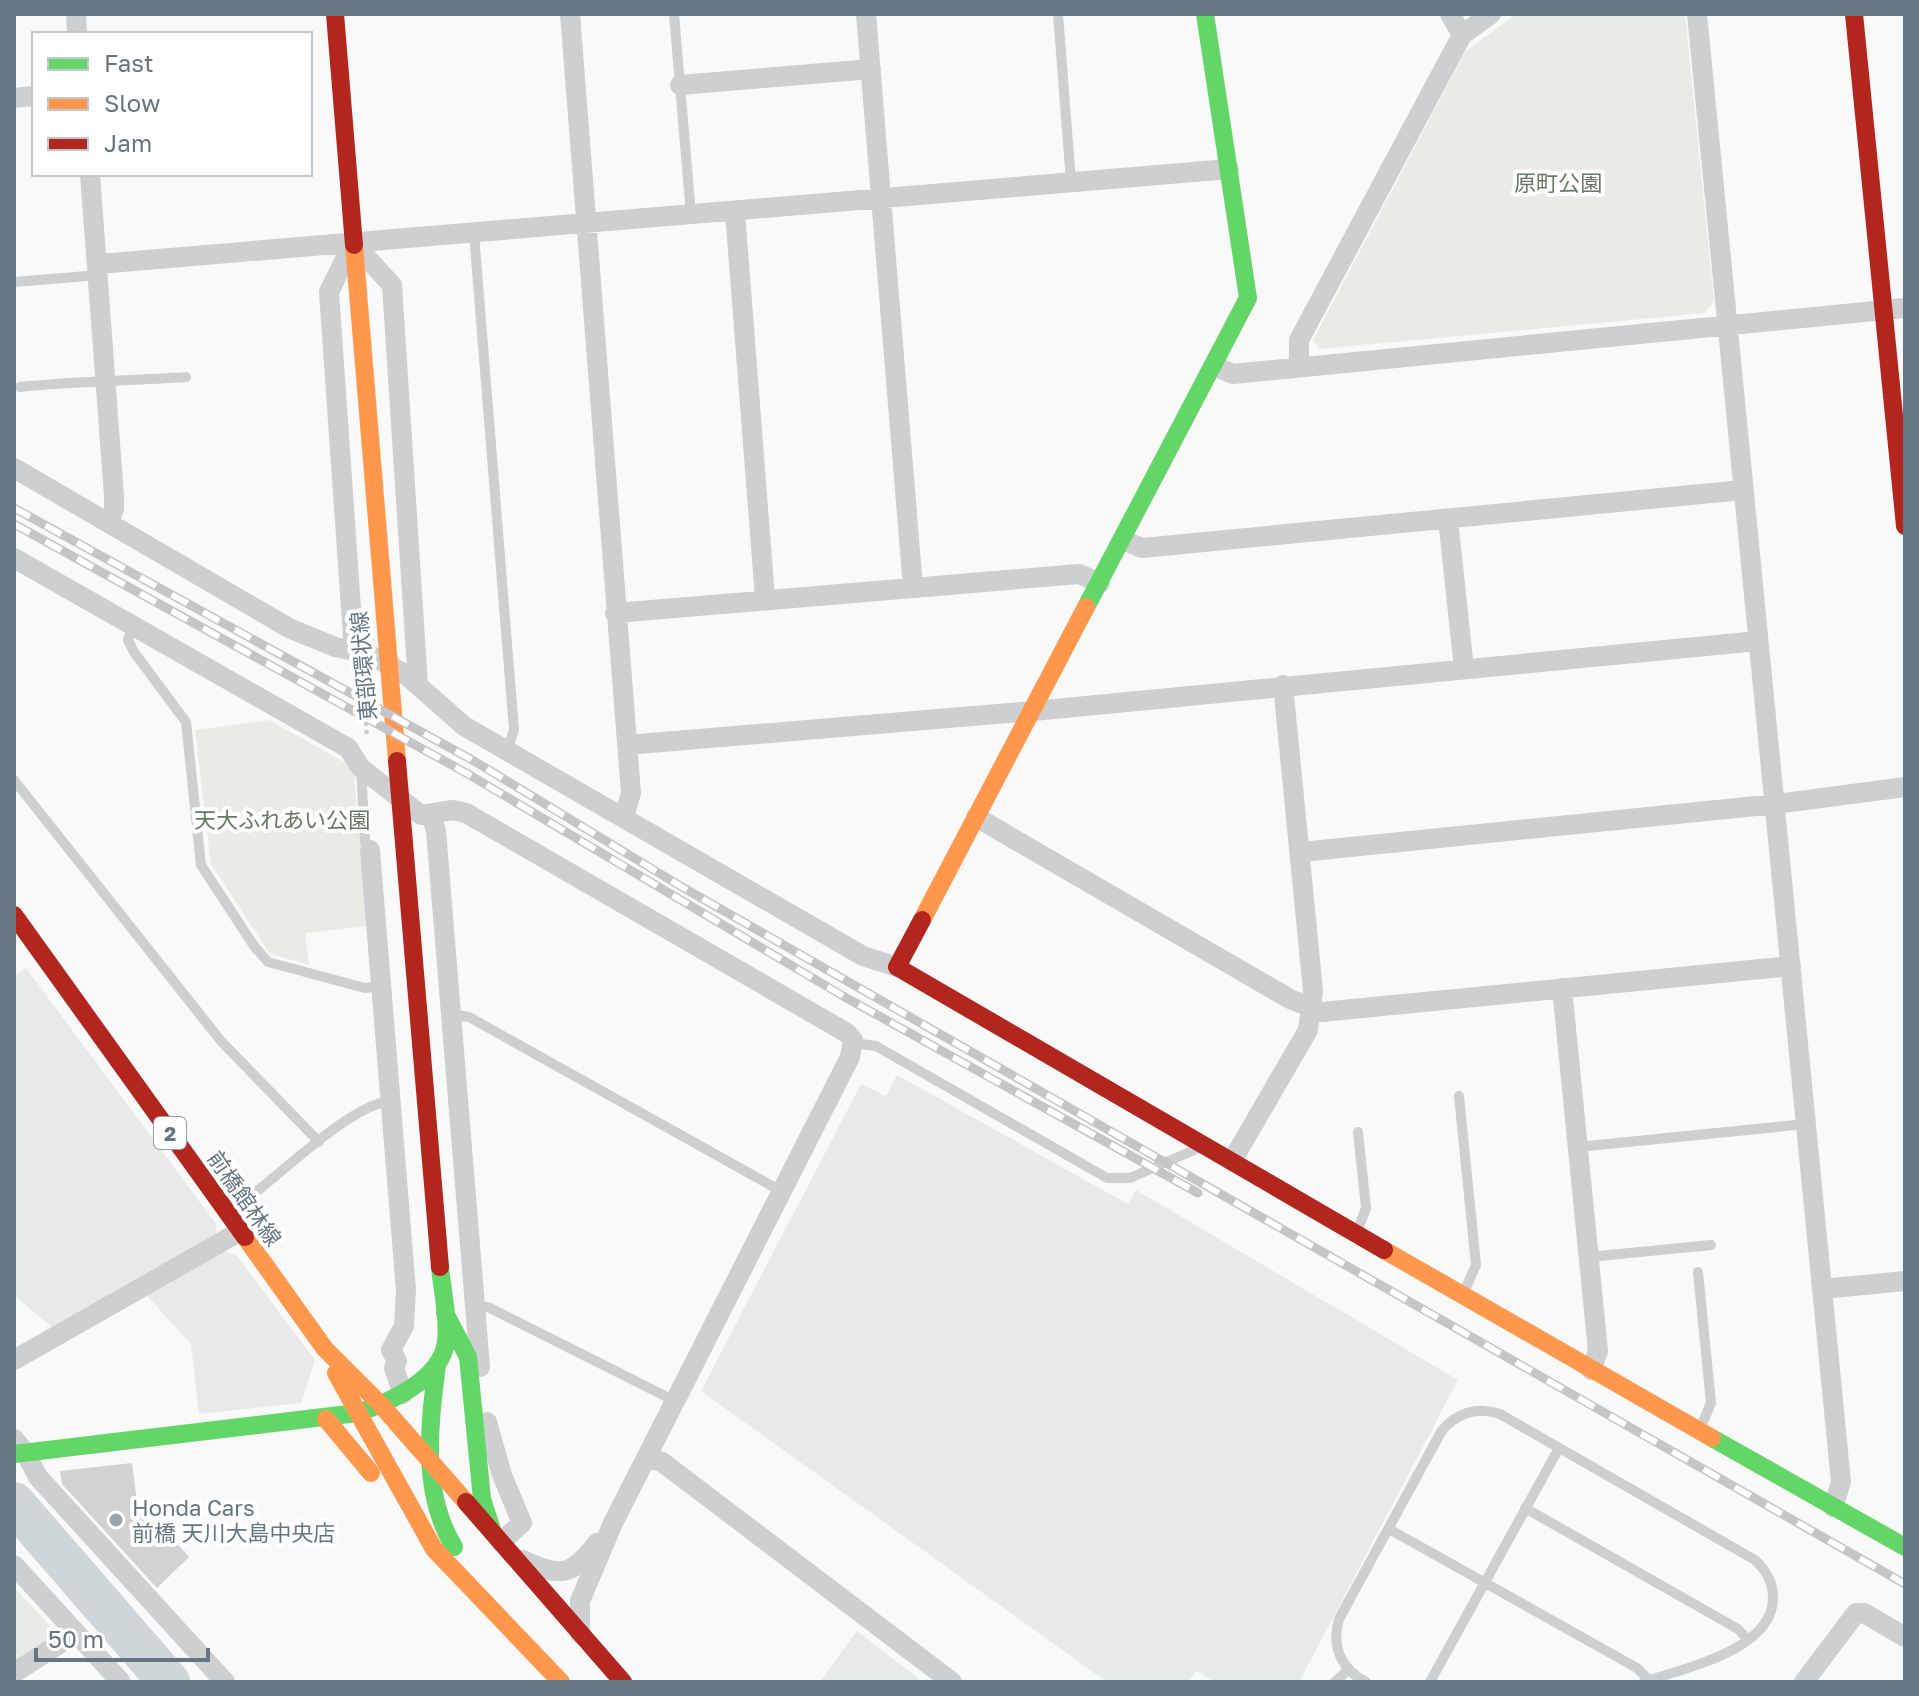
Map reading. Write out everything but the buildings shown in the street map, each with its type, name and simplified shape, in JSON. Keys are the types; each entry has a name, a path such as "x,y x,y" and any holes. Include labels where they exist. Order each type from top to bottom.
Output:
{"street":[{"name":"東部環状線","path":"335,14 368,444 432,1195 445,1313"},
{"path":"570,14 631,793 624,817"},
{"path":"866,14 913,588"},
{"path":"897,967 1214,366 1249,291 1205,14"},
{"path":"1450,14 1462,35"},
{"path":"1299,368 1299,340 1462,35 1491,14"},
{"path":"1697,14 1841,1482 1833,1507"},
{"path":"1854,14 1905,526"},
{"path":"680,85 871,69"},
{"path":"98,270 353,243 1229,169"},
{"path":"90,176 114,496 109,523"},
{"path":"735,212 765,598"},
{"path":"353,243 329,292 358,658"},
{"path":"353,243 392,285 418,685"},
{"path":"1214,366 1233,374 1905,308"},
{"path":"14,468 289,628 358,658 368,654 418,685 453,718 507,750 863,956 897,967 1591,1370 1905,1547"},
{"path":"1123,540 1142,548 1743,490"},
{"path":"1448,519 1464,669"},
{"path":"14,558 248,688 353,751 361,768 421,815 453,810 466,813 847,1033 853,1043 850,1057 613,1523 578,1610 578,1631 588,1646"},
{"path":"615,613 1079,574 1100,583"},
{"path":"627,745 1034,711 1758,641"},
{"path":"1232,1161 1308,1030 1313,1009 1301,852 1283,685"},
{"path":"1301,852 1776,804 1905,787"},
{"path":"431,815 436,831 487,1421 502,1475 522,1523 502,1544"},
{"path":"976,817 1313,1009 1332,1012 1791,966"},
{"path":"370,850 406,1308 404,1326 391,1350 397,1361 394,1368 403,1394"},
{"name":"前橋館林線","path":"14,915 327,1351 382,1406 588,1646 623,1682"},
{"path":"1562,988 1598,1351 1591,1370"},
{"path":"14,1360 239,1232"},
{"path":"1823,1289 1905,1281"},
{"path":"445,1313 446,1343 437,1365 431,1409 434,1501 446,1537 556,1677"},
{"path":"445,1313 468,1357 482,1499 502,1544 543,1570 569,1571 583,1561 613,1523"},
{"name":"前橋館林線","path":"327,1351 357,1413 434,1549 556,1677"},
{"path":"225,1682 38,1477 18,1448 326,1419 357,1413 382,1406 403,1394 437,1365"},
{"path":"326,1419 418,1535 434,1549"},
{"path":"648,1457 662,1462 952,1682"},
{"path":"14,1565 121,1682"},
{"path":"1804,1682 1856,1613 1864,1613 1905,1637"},
{"path":"14,1673 76,1633"}],"lane":[{"path":"674,14 691,215"},
{"path":"1058,14 1071,182"},
{"path":"474,234 514,730 507,750"},
{"path":"14,282 98,270"},
{"path":"20,387 186,377"},
{"path":"132,626 128,640 134,652 188,728 201,865 254,946 268,962 365,988 381,986"},
{"path":"361,768 365,842 370,850"},
{"path":"14,780 221,1041 319,1142"},
{"path":"451,1014 469,1017 781,1191"},
{"path":"853,1043 876,1046 1107,1178 1139,1175 1206,1144"},
{"path":"1459,1096 1476,1265 1463,1296"},
{"path":"227,1213 319,1142 373,1105 390,1101"},
{"path":"1578,1147 1806,1124"},
{"path":"1357,1234 1366,1208 1358,1132"},
{"path":"1589,1257 1711,1245"},
{"path":"1698,1272 1711,1403 1699,1431"},
{"path":"475,1307 488,1307 675,1401"},
{"path":"1366,1682 1348,1670 1337,1648 1336,1628 1389,1529 1441,1432 1459,1416 1492,1411 1761,1566 1771,1585 1771,1612 1767,1621 1735,1649 1647,1681 1637,1668 1389,1529"},
{"path":"1430,1682 1559,1448"},
{"path":"1525,1508 1738,1629 1748,1640"},
{"path":"1335,1682 1348,1670"}],"path":[{"path":"358,658 367,738"}],"shaded area":[{"path":"26,968 216,1224 216,1238 54,1329 14,1295 14,977"},
{"path":"897,1075 1128,1204 1136,1190 1458,1380 1299,1682 1215,1682 1197,1671 1188,1682 1107,1682 701,1391 861,1084 886,1096"},
{"path":"224,1251 237,1256 315,1360 301,1403 199,1414 191,1344 147,1296"},
{"path":"857,1631 923,1682 820,1682"}],"green space":[{"name":"原町公園","path":"1516,14 1685,14 1714,301 1705,313 1320,349 1313,340 1465,52"},
{"name":"天大ふれあい公園","path":"269,720 346,763 354,775 368,926 305,933 309,965 270,954 211,864 195,730"},
{"path":"14,1587 51,1627 49,1641 14,1663"}],"waterway":[{"path":"14,1503 169,1682"}],"railway":[{"path":"14,508 474,761 682,887 1905,1584"},
{"path":"14,524 468,774 843,996 1198,1193"}],"traffic: fast":[{"path":"1086,607 1248,298 1205,14"},
{"path":"14,1454 357,1413 383,1403 424,1379 442,1356 447,1323 440,1267"},
{"path":"445,1313 468,1357 482,1499 492,1530"},
{"path":"437,1365 430,1435 432,1482 443,1526 454,1547"},
{"path":"1712,1438 1905,1547"}],"traffic: slow":[{"path":"354,245 397,761"},
{"path":"922,920 1086,607"},
{"path":"245,1237 325,1349 382,1406 466,1502"},
{"path":"1384,1250 1712,1438"},
{"path":"336,1373 434,1549 561,1682"},
{"path":"326,1419 371,1473"}],"traffic: jam":[{"path":"335,14 354,245"},
{"path":"1854,14 1905,526"},
{"path":"397,761 440,1267"},
{"path":"14,915 245,1237"},
{"path":"922,920 897,967 1384,1250"},
{"path":"466,1502 623,1682"}],"place":[{"name":"Honda Cars 前橋 天川大島中央店","path":"116,1520"}]}
